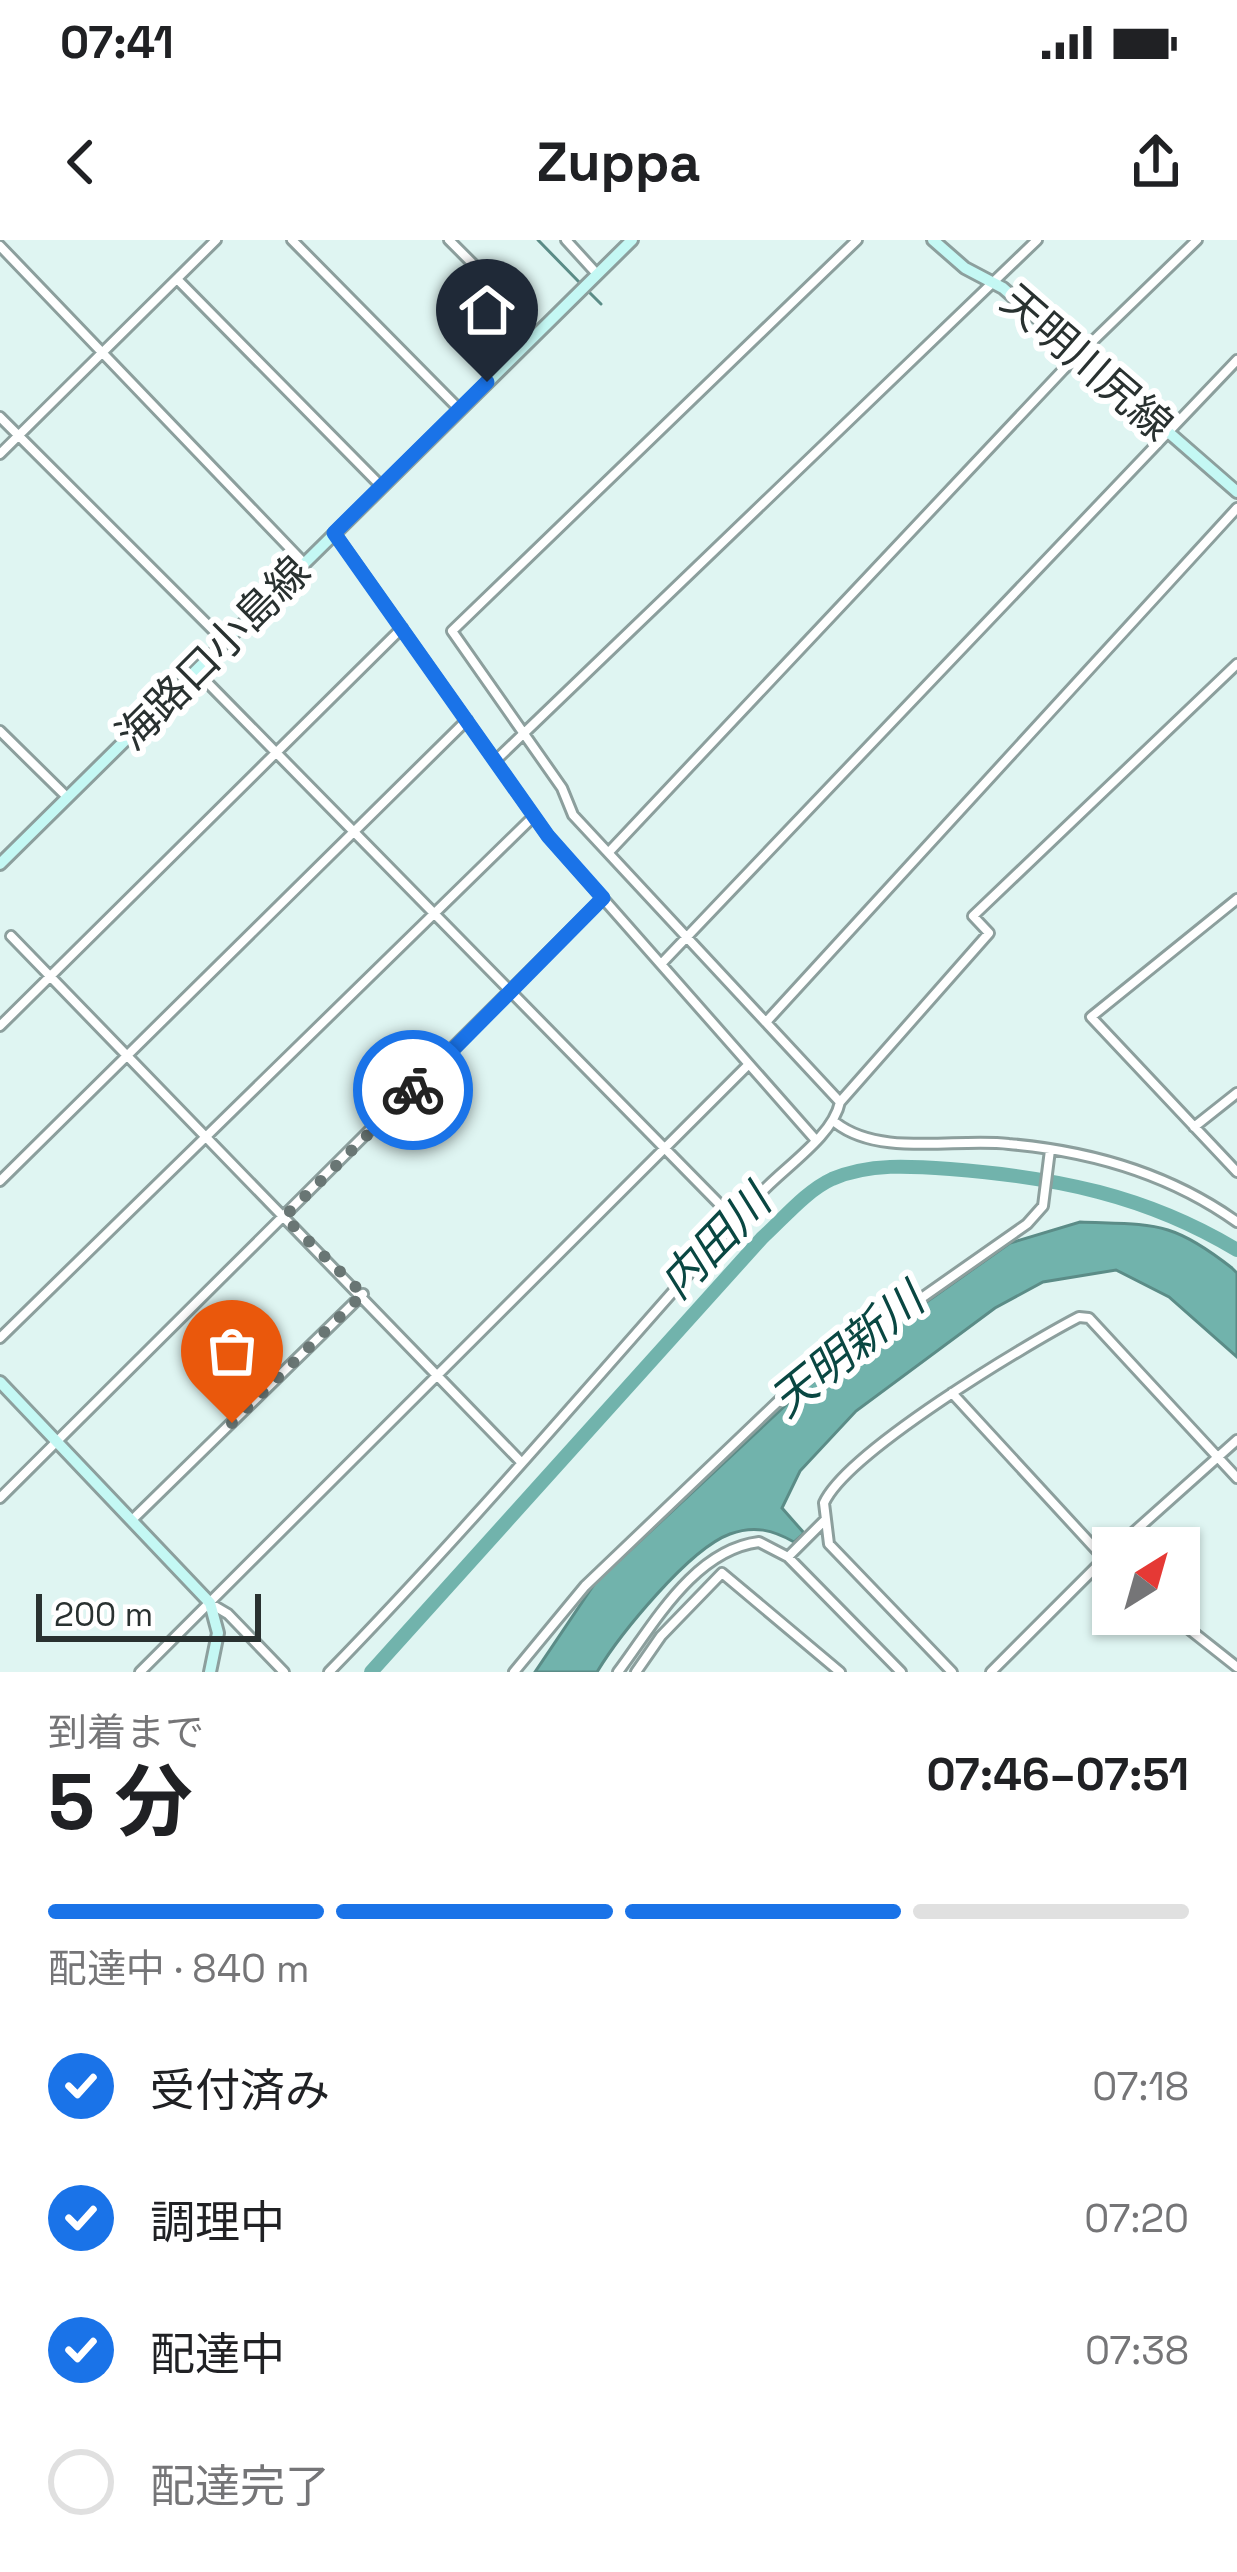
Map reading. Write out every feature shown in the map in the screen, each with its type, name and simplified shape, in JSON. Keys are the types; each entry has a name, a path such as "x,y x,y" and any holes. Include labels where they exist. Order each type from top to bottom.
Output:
{"main road":[{"name":"海路口小島線","path":"0,864 632,240"},
{"name":"天明川尻線","path":"933,240 965,268 995,282 1237,492"},
{"path":"0,1382 210,1603 218,1633 211,1672"}],"street":[{"path":"0,454 216,240"},
{"path":"292,240 459,409"},
{"path":"449,240 516,307"},
{"path":"566,240 597,274"},
{"path":"840,1102 573,815 562,788 452,631 857,240"},
{"path":"495,761 1037,240"},
{"path":"609,852 1079,355 1197,240"},
{"path":"0,246 304,563"},
{"path":"177,279 382,487"},
{"path":"663,962 1237,360"},
{"path":"0,417 225,642"},
{"path":"767,1021 1237,508"},
{"path":"334,533 534,815 814,1138"},
{"path":"0,1026 402,628"},
{"path":"329,1672 736,1221 814,1138 836,1123 840,1102 989,933 973,916 1237,664"},
{"path":"196,671 736,1221"},
{"path":"0,1181 467,720"},
{"path":"0,731 67,797"},
{"path":"0,1338 534,815"},
{"path":"0,1498 603,898"},
{"path":"1237,899 1090,1017 1237,1172"},
{"path":"11,936 363,1294 520,1462"},
{"path":"140,1672 748,1066"},
{"path":"1194,1127 1237,1093"},
{"path":"836,1123 864,1140 1050,1150 1158,1178 1237,1222"},
{"path":"514,1672 629,1541 789,1391 1027,1224 1042,1206 1050,1150"},
{"path":"134,1520 363,1294"},
{"path":"952,1672 829,1544 822,1523 827,1496 952,1393 1013,1351 1083,1317 1237,1478"},
{"path":"952,1393 1092,1548"},
{"path":"1140,1527 1237,1440"},
{"path":"788,1557 822,1523"},
{"path":"618,1672 693,1577 726,1551 759,1542 788,1557 901,1672"},
{"path":"991,1672 1092,1569"},
{"path":"636,1672 661,1636 722,1573 840,1672"},
{"path":"210,1603 228,1614 284,1672"},
{"path":"1197,1635 1237,1667"}],"water":[{"path":"1080,1222 1161,1228 1193,1241 1232,1268 1237,1273 1237,1357 1169,1297 1116,1270 1043,1282 995,1308 856,1411 800,1471 782,1508 804,1533 794,1542 763,1530 730,1534 676,1574 597,1672 535,1672 595,1583 803,1389 1010,1243"}],"waterway":[{"path":"538,240 580,283"},
{"path":"588,291 601,304"},
{"name":"内田川","path":"371,1672 762,1238 832,1179 861,1170 905,1167 1063,1184 1134,1202 1237,1250"}],"way so far":[{"path":"232,1423 363,1294 284,1217 413,1090"}],"route":[{"path":"413,1090 603,898 548,836 334,533 487,382"}],"water label":[{"name":"天明新川","path":"847,1350"}]}
